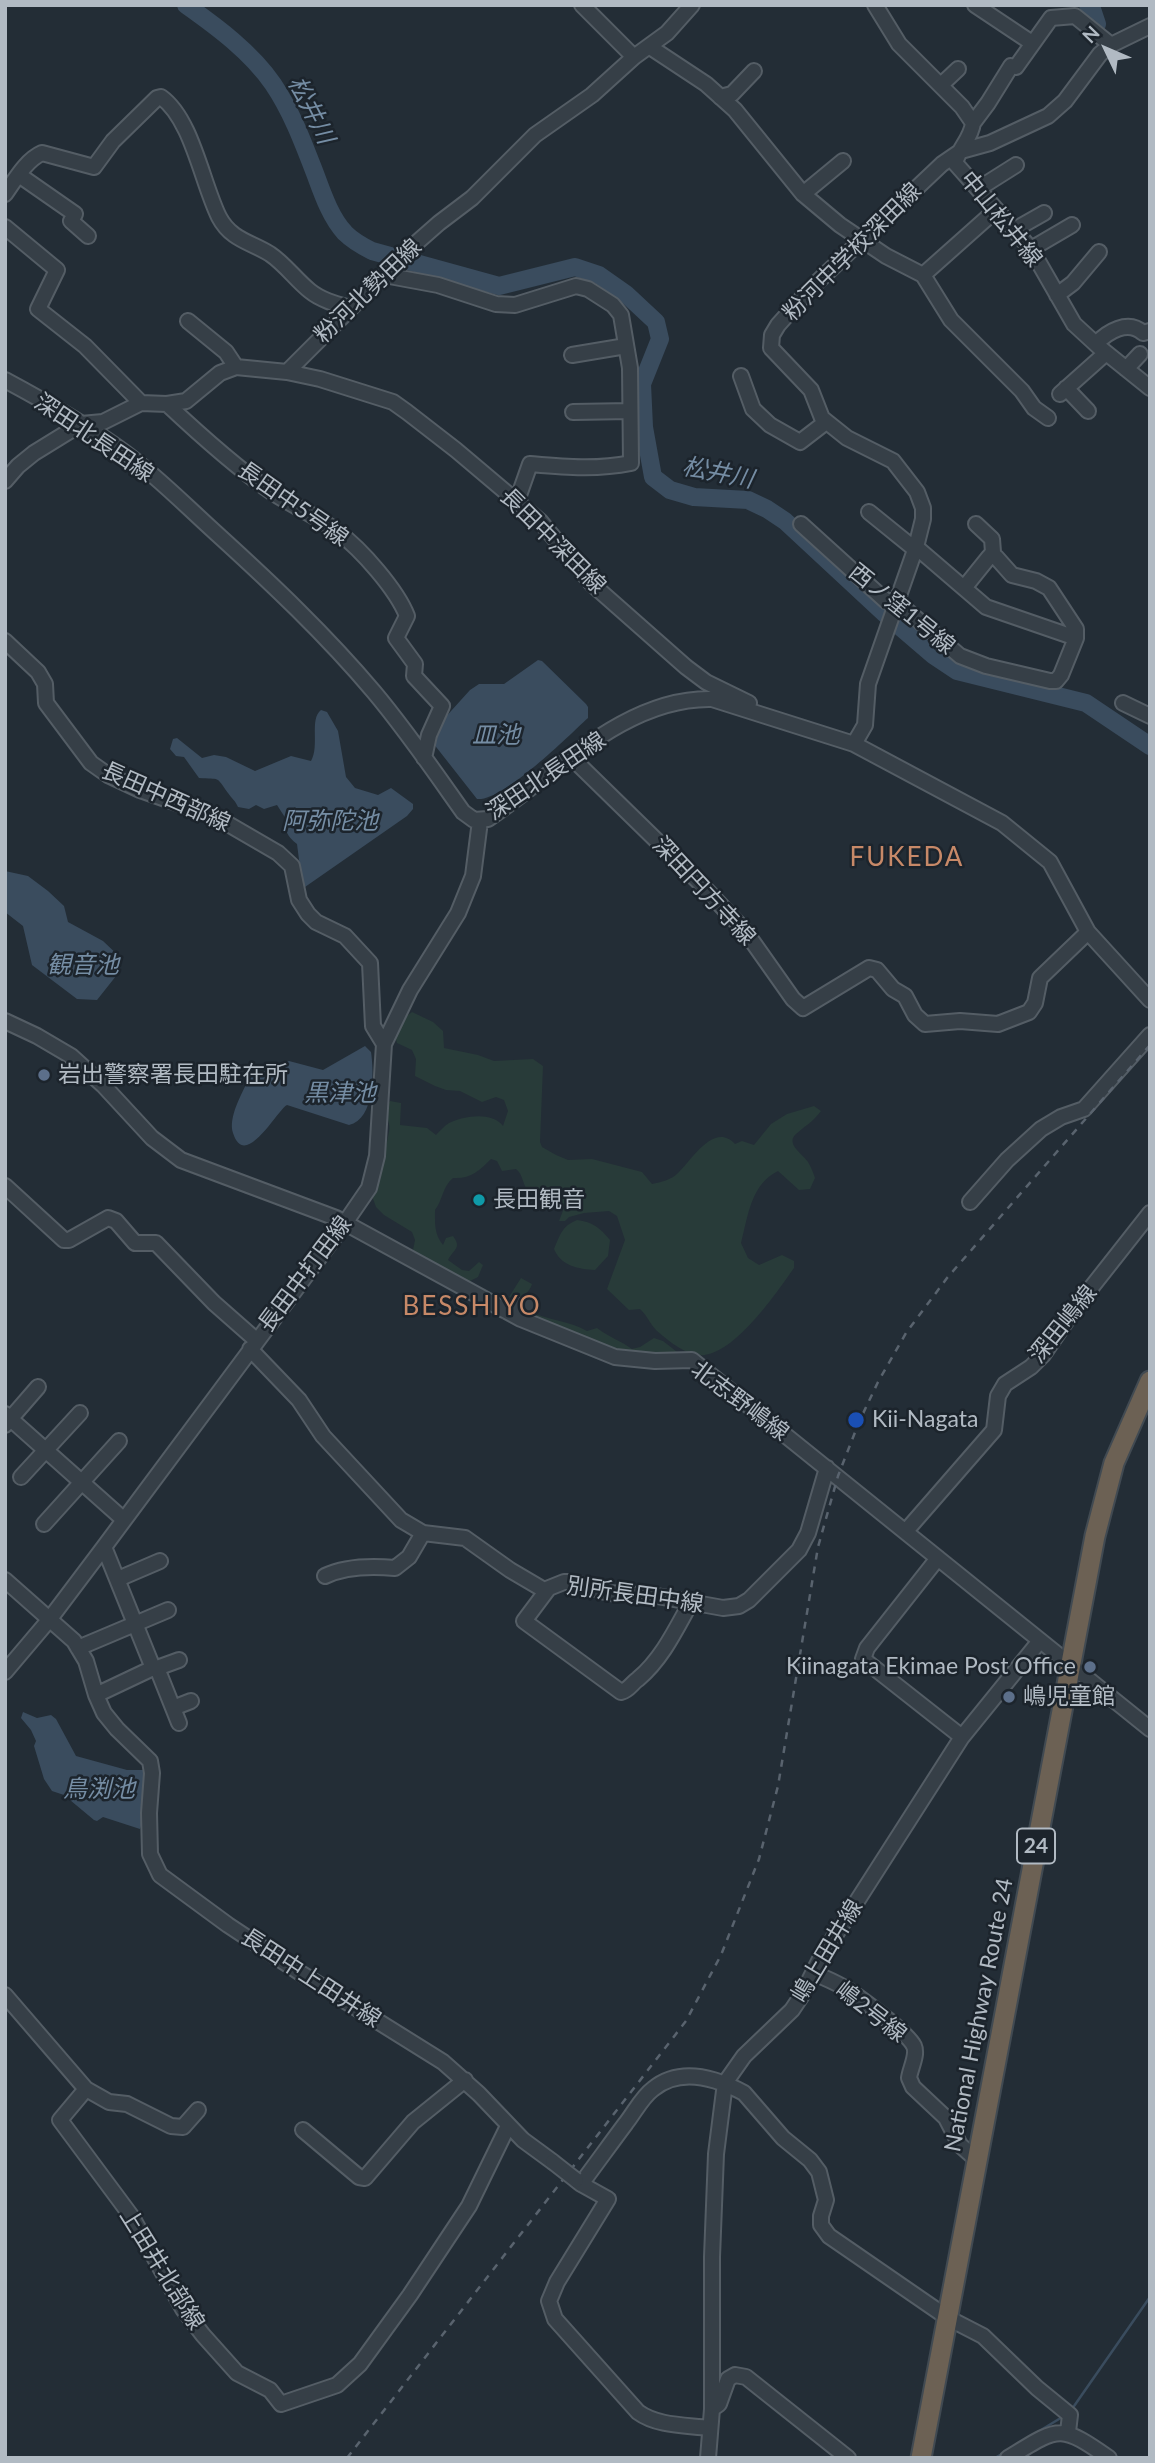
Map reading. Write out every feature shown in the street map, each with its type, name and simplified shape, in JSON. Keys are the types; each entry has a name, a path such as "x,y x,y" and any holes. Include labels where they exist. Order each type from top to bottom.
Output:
{"highway":[{"name":"National Highway Route 24","path":"921,2458 1069,1666 1103,1502 1114,1463 1150,1381"}],"street":[{"path":"582,5 634,57"},
{"name":"粉河北勢田線","path":"287,372 414,245 472,198 535,135 592,95 634,57 650,47 677,23 692,5"},
{"path":"876,5 899,44 962,107 972,123"},
{"path":"975,5 1032,43"},
{"name":"中山松井線","path":"1111,45 1075,16 1051,18 1016,67 1011,66 972,123 972,131 955,163 1031,249 1074,324 1150,388"},
{"name":"粉河中学校深田線","path":"854,744 865,725 868,684 916,547 923,508 904,473 893,461 846,438 822,418 811,390 771,348 770,341 778,325 862,239 933,172 961,152 990,143 1048,116 1065,101 1100,54 1111,45 1150,26"},
{"path":"650,47 694,74 735,110 803,194 840,225 886,256 923,275 951,320 1021,391 1034,408 1048,418"},
{"path":"941,85 958,69"},
{"path":"720,97 732,94 754,71"},
{"path":"5,194 13,177 36,155 43,153 94,167 113,141 157,97 161,97 176,113 214,206 228,231 234,237 272,255 318,296 350,308"},
{"path":"803,194 843,161"},
{"path":"978,188 1016,165"},
{"path":"13,177 75,214 71,221 88,236"},
{"path":"923,275 996,210"},
{"path":"1014,230 1044,213"},
{"path":"1031,249 1072,225"},
{"path":"5,227 57,270 38,309 85,346 141,403"},
{"path":"1057,295 1080,276 1099,252"},
{"path":"386,272 496,304 515,305 576,286 588,289 613,305 621,315 630,368 631,463 607,468 530,464 517,501"},
{"path":"188,321 226,352 236,367"},
{"path":"1088,411 1063,391 1101,349 1103,337 1130,327 1138,328 1143,333 1150,331"},
{"path":"572,355 626,346"},
{"path":"1126,369 1140,354"},
{"path":"5,481 33,453 81,424 103,422 141,403 167,404 186,401 220,373 236,367 287,372"},
{"name":"長田中深田線","path":"287,372 393,401 540,521 592,584 686,667 706,682 771,717"},
{"path":"741,376 754,409 771,425 800,442 826,422"},
{"name":"深田北長田線","path":"5,380 81,424 153,475 302,615 373,690 463,812 474,820 488,819 601,737 641,714 699,698 712,699 854,744 1002,823 1050,862 1088,932 1150,1000"},
{"name":"長田中5号線","path":"167,404 215,448 272,492 339,532 386,584 407,615 396,638 415,664 414,676 442,706 429,734 424,758"},
{"path":"573,411 630,411"},
{"path":"869,512 911,546 916,547 986,607 1076,638 1076,629 1049,588 1036,581 1012,575 996,557 989,557"},
{"name":"西ノ窪1号線","path":"802,524 886,601 892,612 960,656 986,666 1056,681 1062,675 1076,638"},
{"path":"964,588 993,552 992,539 976,524"},
{"name":"長田中西部線","path":"5,641 37,672 45,684 46,703 92,763 108,775 140,790 216,817 278,853 292,866 299,900 308,914 316,922 345,936 370,963 373,1026 384,1044"},
{"path":"1123,703 1150,716"},
{"name":"深田円方寺線","path":"572,758 745,930 793,999 803,1008 869,968 877,970 893,989 905,996 915,1015 925,1024 960,1021 998,1024 1030,1012 1035,1003 1040,978 1088,932"},
{"name":"長田中打田線","path":"5,1672 49,1620 104,1547 369,1188 377,1156 384,1044 410,990 458,913 473,876 480,821"},
{"name":"北志野嶋線","path":"5,1021 71,1056 103,1085 152,1138 181,1160 303,1204 345,1223 521,1319 615,1357 655,1362 692,1360 1150,1729"},
{"path":"970,1202 1007,1160 1041,1129 1061,1117 1084,1109 1150,1035"},
{"name":"別所長田中線","path":"5,1186 64,1240 69,1240 108,1218 116,1221 135,1243 156,1243 253,1345 299,1400 323,1436 401,1521 424,1533 465,1538 538,1588 548,1589 564,1582 572,1582 608,1593 657,1596 723,1608 739,1606 749,1600 799,1550 808,1533 827,1468"},
{"name":"深田嶋線","path":"906,1531 994,1430 998,1396 1005,1384 1031,1367 1043,1355 1076,1307 1150,1213"},
{"path":"504,1310 529,1304"},
{"path":"38,1387 7,1419 123,1519"},
{"path":"21,1478 80,1413"},
{"path":"44,1524 119,1441"},
{"path":"325,1576 373,1566 395,1568 402,1565 424,1533"},
{"path":"104,1547 179,1723"},
{"path":"938,1558 867,1648 863,1659 962,1737"},
{"path":"118,1579 160,1561"},
{"name":"長田中上田井線","path":"5,1580 74,1641 86,1661 104,1713 150,1761 150,1854 160,1875 228,1925 302,1974 443,2062 465,2080 523,2140 578,2182 608,2199 548,2301 555,2319 638,2412 658,2422 709,2428"},
{"path":"548,1589 524,1621 621,1692 628,1690 654,1662 691,1602"},
{"path":"78,1648 167,1610"},
{"name":"嶋上田井線","path":"708,2458 712,2409 712,2257 716,2154 725,2083 744,2056 792,2010 879,1865 962,1737 1039,1642"},
{"path":"96,1695 179,1660"},
{"path":"173,1708 191,1701"},
{"name":"嶋2号線","path":"813,1973 844,1987 894,2025 908,2040 914,2047 915,2054 909,2078 913,2087 946,2118 960,2146 977,2160"},
{"path":"5,1995 86,2089 109,2102 127,2104 171,2126 183,2127 198,2110"},
{"path":"578,2182 651,2090 683,2076 725,2083 744,2093 783,2138 810,2160 819,2172 826,2200 821,2225 829,2236 948,2318 983,2336 1037,2388 1068,2413 1068,2432"},
{"path":"303,2130 359,2177 365,2178 413,2122 465,2080"},
{"name":"上田井北部線","path":"86,2089 60,2120 132,2217 183,2309 202,2335 237,2373 270,2390 281,2404 337,2385 360,2364 469,2206 508,2126"},
{"path":"712,2409 719,2404 728,2379 735,2375 746,2378 848,2458"},
{"path":"1008,2458 1056,2432 1068,2432 1109,2458"}],"green space":[{"path":"412,1012 433,1022 443,1031 444,1048 494,1061 533,1059 543,1066 542,1147 568,1160 592,1159 642,1172 652,1184 675,1175 711,1140 719,1137 727,1138 735,1144 742,1141 754,1145 771,1124 787,1114 814,1106 821,1111 793,1138 796,1149 808,1162 815,1178 810,1189 799,1190 778,1171 762,1184 752,1202 741,1243 748,1258 759,1265 782,1255 794,1261 794,1268 750,1325 721,1349 706,1355 692,1354 678,1347 656,1330 640,1309 629,1310 607,1289 625,1240 617,1216 609,1211 584,1213 559,1221 564,1208 561,1202 546,1198 540,1193 530,1193 516,1169 502,1171 497,1161 491,1159 474,1173 453,1178 435,1210 440,1241 443,1245 446,1238 453,1236 457,1243 448,1260 462,1270 469,1271 479,1262 483,1265 478,1277 468,1282 422,1258 413,1250 415,1240 412,1232 384,1215 376,1207 372,1196 389,1132 387,1105 390,1101 401,1103 400,1125 427,1128 436,1135 449,1123 469,1117 492,1118 503,1126 508,1111 504,1100 496,1097 482,1102 460,1091 446,1090 415,1076 416,1059 412,1050 397,1043 396,1038 398,1025"},
{"path":"577,1220 596,1226 610,1240 608,1256 595,1270 566,1263 554,1249 565,1228"},
{"path":"521,1278 532,1284 529,1291 520,1297 509,1297"},
{"path":"528,1311 587,1331 597,1328 632,1349 654,1338 663,1341 681,1355 618,1354 526,1314"}],"water":[{"name":"皿池","path":"538,660 586,704 588,718 518,780 488,797 477,799 433,743 442,721 470,690 479,684 504,684"},
{"name":"阿弥陀池","path":"321,710 327,712 338,731 346,777 355,788 378,795 391,788 413,804 413,809 407,816 305,887 302,883 297,844 287,833 286,819 277,805 264,809 256,805 249,809 238,807 219,781 199,778 184,757 176,756 170,749 173,739 177,738 202,758 214,755 226,757 255,771 291,756 311,761 315,748 317,714"},
{"name":"観音池","path":"5,871 28,876 48,891 64,906 68,922 103,941 122,959 120,971 97,1000 77,999 32,965 23,926 5,912"},
{"name":"黒津池","path":"365,1046 371,1052 371,1094 364,1114 358,1121 349,1125 287,1105 253,1142 245,1145 238,1143 233,1133 232,1120 248,1080 253,1076 289,1061 323,1070"},
{"name":"鳥渕池","path":"23,1712 37,1718 51,1715 56,1719 76,1756 127,1770 147,1770 144,1817 140,1829 103,1817 94,1820 64,1795 52,1791 44,1779 34,1746 36,1741 21,1718"}],"waterway":[{"name":"松井川","path":"186,5 244,51 273,84 297,129 332,213 340,227 354,241 372,251 499,286 575,267 599,275 626,294 656,322 660,339 642,384 644,427 653,477 670,490 694,497 748,500 767,509 785,521 933,655 957,671 1086,703 1150,746"},
{"path":"1088,5 1097,24"},
{"path":"1072,2409 1150,2297"},
{"path":"1031,2436 1064,2416"},
{"path":"995,2458 1005,2452"}],"railway":[{"path":"347,2458 686,2021 721,1955 759,1859 778,1786 818,1547 838,1476 878,1382 906,1333 947,1278 1150,1045"}],"place":[{"name":"岩出警察署長田駐在所","path":"44,1075"},
{"name":"長田観音","path":"479,1200"},
{"name":"Kii-Nagata","path":"856,1420"},
{"name":"Kiinagata Ekimae Post Office","path":"1090,1667"},
{"name":"嶋児童館","path":"1009,1697"}],"district":[{"name":"FUKEDA","path":"907,858"},
{"name":"BESSHIYO","path":"472,1307"}]}
